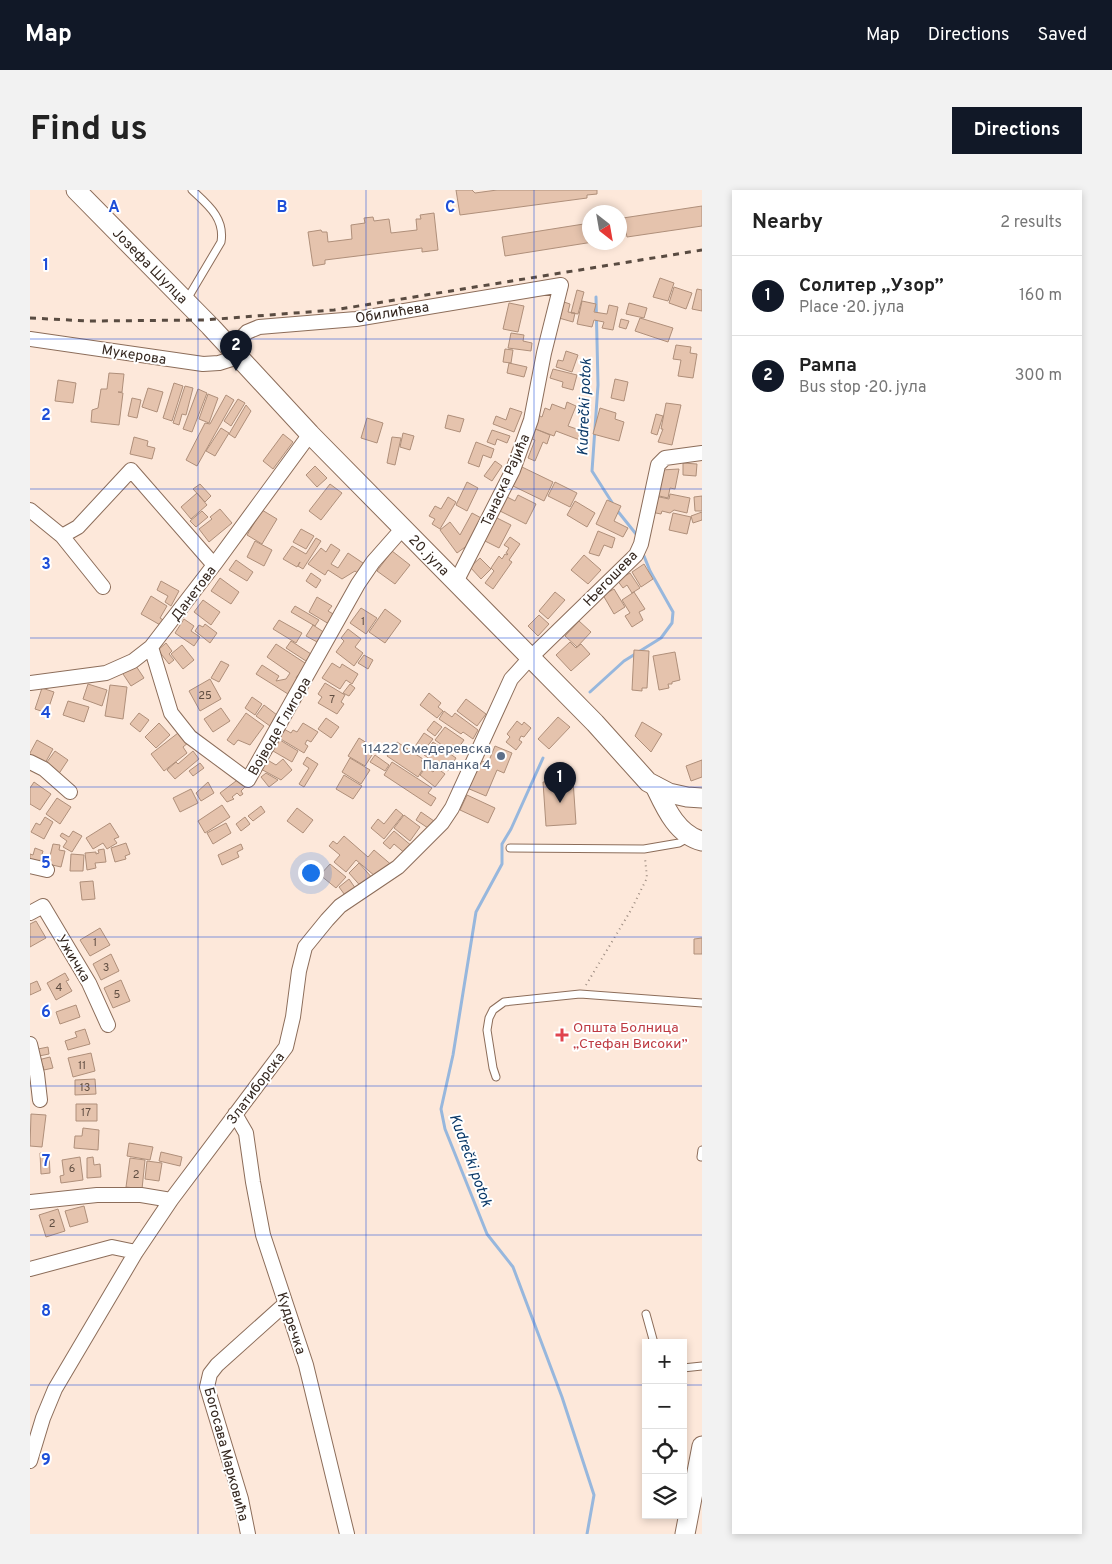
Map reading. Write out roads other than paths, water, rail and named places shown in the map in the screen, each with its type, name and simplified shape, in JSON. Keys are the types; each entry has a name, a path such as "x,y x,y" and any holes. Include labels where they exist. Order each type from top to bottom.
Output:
{"main road":[{"name":"Јозефа Шулца","path":"76,190 204,320"},
{"name":"20. јула","path":"204,320 310,434 595,723 640,774 655,786"},
{"path":"655,786 679,796 702,798"},
{"path":"655,786 670,816 696,839"},
{"path":"685,1534 702,1446"}],"street":[{"name":"Обилићева","path":"234,353 247,332 259,327 356,318 561,285"},
{"name":"Танаска Рајића","path":"456,582 512,470 531,420 544,354 561,285"},
{"name":"Мукерова","path":"30,339 203,364 219,362 234,353"},
{"name":"Данетова","path":"30,683 106,673 133,661 151,647 310,434"},
{"name":"Његошева","path":"530,658 636,555 658,465 665,458 702,453"},
{"path":"62,536 78,528 131,470 214,565"},
{"path":"30,510 62,536 102,587"},
{"name":"Војводе Глигора","path":"151,647 172,713 190,737 248,780 358,584 373,562 403,528"},
{"name":"Златиборска","path":"30,1461 32,1442 55,1389 136,1252 172,1200 286,1047 305,947 326,920 340,906 398,868 442,823 452,808 510,679 530,658"},
{"path":"30,762 44,769 70,792"},
{"path":"30,866 46,870"},
{"name":"Ужичка","path":"30,912 43,906 89,983 108,1026"},
{"path":"30,1044 37,1074 40,1100"},
{"name":"Кудречка","path":"236,1114 246,1133 263,1235 306,1365 346,1534"},
{"path":"30,1202 97,1195 142,1195 172,1200"},
{"path":"30,1269 103,1248 112,1247 136,1252"},
{"name":"Богосава Марковића","path":"248,1534 241,1499 207,1387 210,1374 218,1365 285,1304"}],"lane":[{"path":"186,302 221,242 222,237 222,226 217,216 192,190"},
{"path":"510,848 644,848 696,839"},
{"path":"496,1077 492,1068 487,1030 489,1018 493,1010 504,1002 580,994 702,1003"},
{"path":"646,1314 653,1339"},
{"path":"687,1368 702,1366"}],"waterway":[{"name":"Kudrečki potok","path":"596,297 598,385 592,471 613,504"},
{"name":"Kudrečki potok","path":"616,509 636,534"},
{"name":"Kudrečki potok","path":"590,692 624,661 661,638 672,623 673,612 650,571 644,556"},
{"name":"Kudrečki potok","path":"543,758 511,829 502,844 502,864 476,912 453,1055 441,1109 445,1129 487,1234 513,1267 562,1397 594,1495 587,1534"}],"railway":[{"path":"30,318 89,321 204,320 334,310 702,250"}],"place":[{"name":"Рампа","path":"236,371"},
{"name":"11422 Смедеревска Паланка 4","path":"501,756"},
{"name":"Солитер „Узор”","path":"560,803"},
{"name":"Општа Болница „Стефан Високи”","path":"562,1035"}]}
